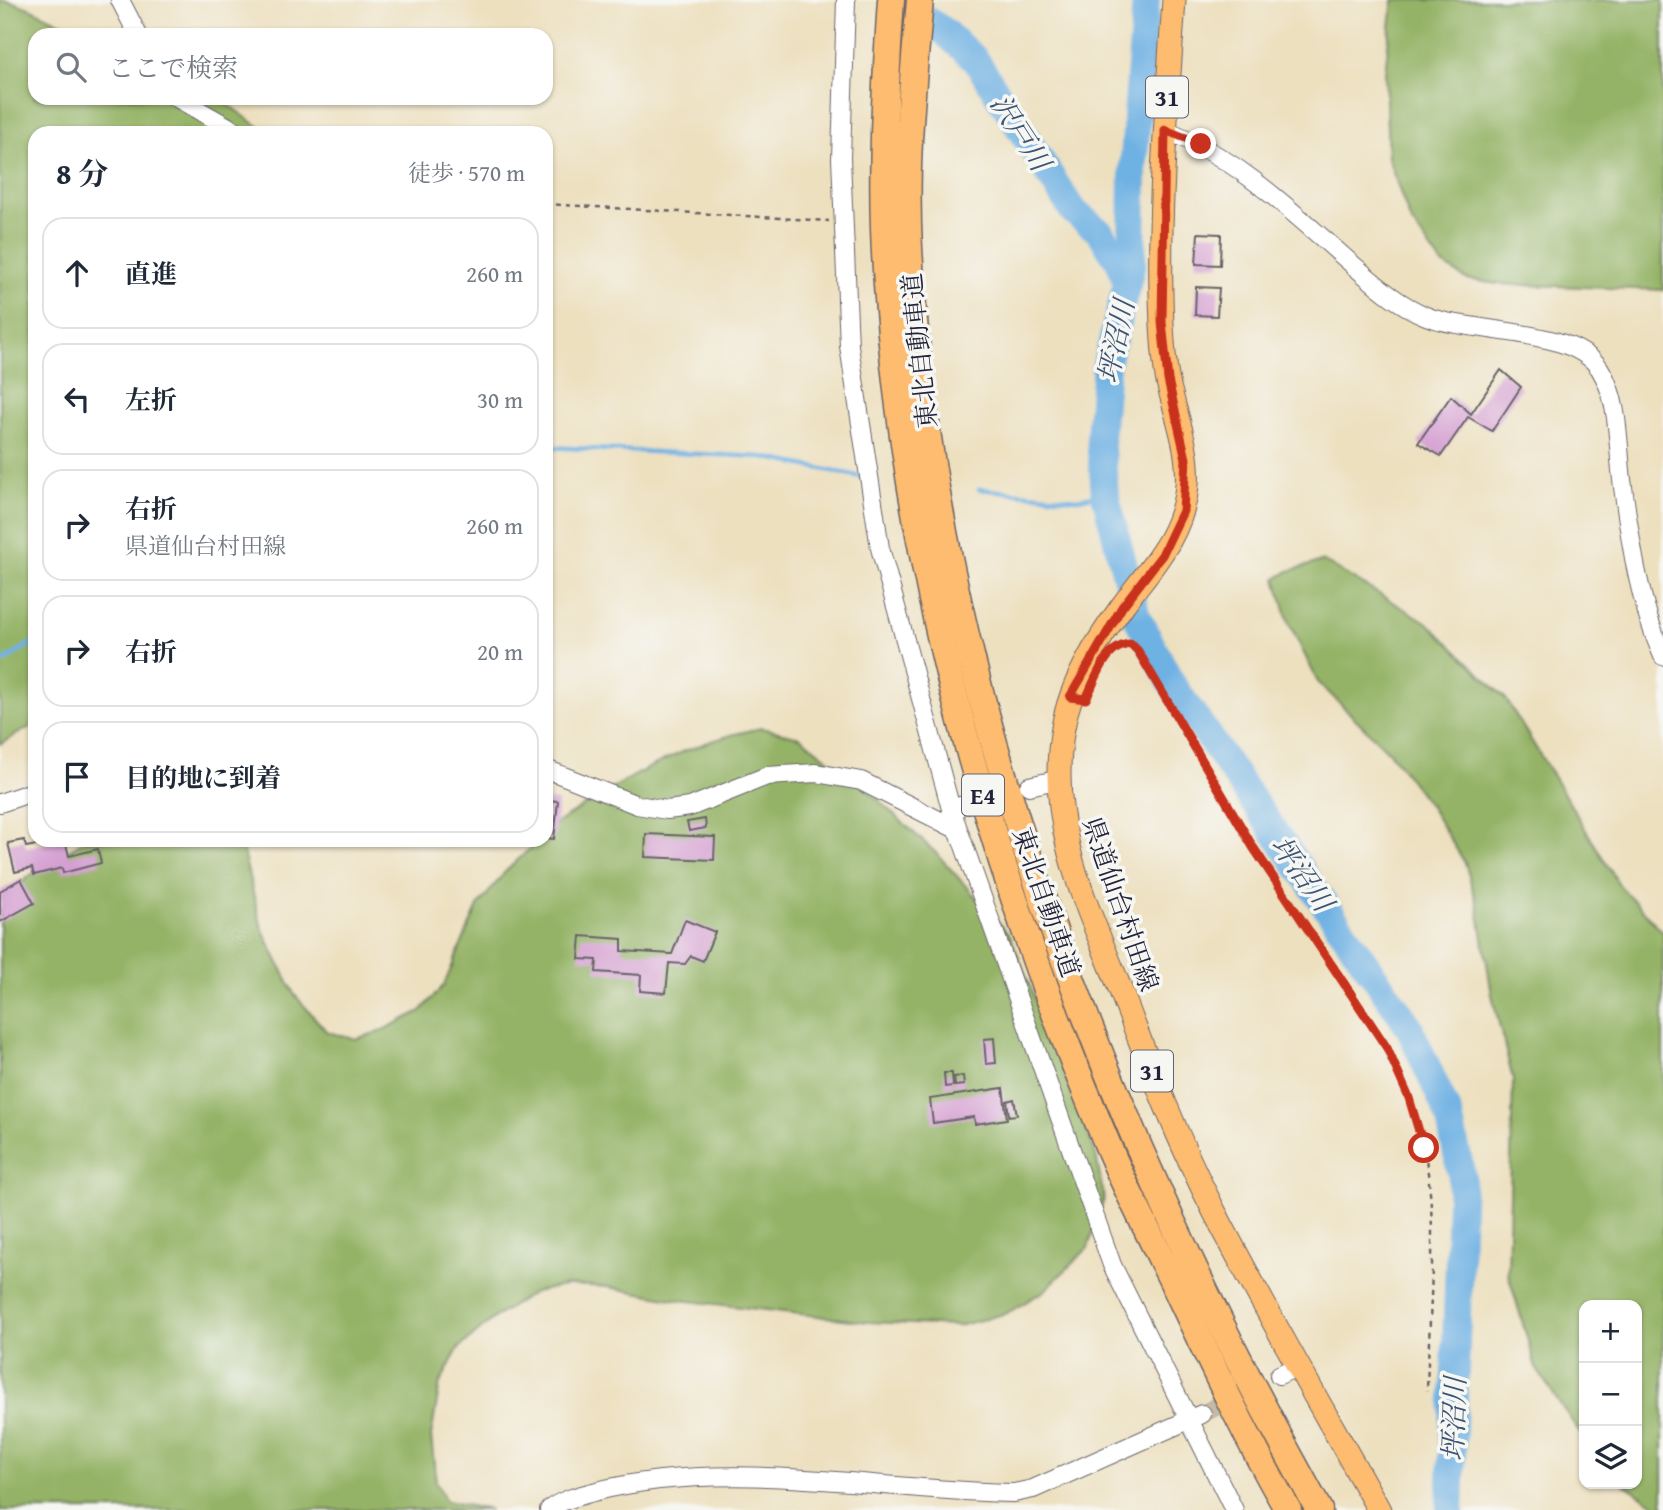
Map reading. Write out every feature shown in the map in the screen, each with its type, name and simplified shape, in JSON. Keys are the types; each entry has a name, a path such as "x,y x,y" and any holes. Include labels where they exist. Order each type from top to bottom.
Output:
{"highway":[{"name":"東北自動車道","path":"920,0 911,89 908,210 917,356 946,543 995,742 1038,880 1136,1144 1246,1377 1320,1510"},
{"name":"東北自動車道","path":"890,13 884,159 886,267 893,364 919,540 937,627 970,748 1033,950 1111,1153 1223,1389 1288,1510"}],"main road":[{"name":"県道仙台村田線","path":"1174,0 1165,130 1162,322 1165,364 1184,448 1187,484 1183,511 1162,555 1122,607 1070,697 1063,725 1056,780 1066,845 1159,1089 1289,1371 1379,1510"}],"street":[{"path":"120,0 134,28"},
{"path":"846,2 841,96 849,346 880,548 951,809 1112,1265 1196,1418 1234,1510"},
{"path":"189,105 227,126"},
{"path":"1165,130 1201,144 1250,177 1398,303 1448,323 1558,342 1598,367 1611,393 1623,489 1663,656"},
{"path":"553,772 637,805 667,810 690,807 767,776 816,773 861,781 958,830"},
{"path":"1029,786 1056,780"},
{"path":"0,803 28,793"},
{"path":"951,809 970,803"},
{"path":"549,1510 577,1496 631,1483 669,1478 806,1479 1014,1493 1033,1489 1196,1418"}],"path":[{"path":"553,204 843,222"},
{"path":"1111,651 1119,645 1131,644 1138,651 1253,847 1387,1048 1409,1098 1424,1148 1430,1202 1427,1391"}],"green space":[{"path":"0,0 30,9 71,28 28,28 28,105 228,105 258,126 28,126 28,728 0,744"},
{"path":"1393,0 1663,0 1663,290 1497,284 1466,279 1440,262 1410,220 1388,158 1385,73"},
{"path":"1323,561 1428,623 1506,699 1620,886 1663,932 1663,1510 1632,1489 1642,1489 1642,1300 1579,1300 1579,1432 1536,1368 1508,1273 1513,1080 1492,995 1478,907 1465,863 1429,805 1390,753 1318,682 1289,623 1276,579 1289,571"},
{"path":"761,728 800,737 865,788 937,854 1010,935 1096,1155 1104,1199 1088,1248 1044,1291 1007,1313 958,1326 868,1322 672,1299 608,1287 568,1285 535,1292 495,1317 458,1349 440,1383 431,1436 436,1482 446,1501 490,1510 0,1510 0,910 26,878 74,847 242,847 262,929 294,994 327,1032 355,1039 379,1032 421,1011 444,985 478,906 505,872 532,847 553,847 553,827 558,822 679,753"}],"building":[{"path":"1198,233 1221,234 1220,265 1196,264"},
{"path":"1196,287 1219,288 1217,316 1195,315"},
{"path":"1501,370 1521,387 1492,431 1468,417 1441,456 1418,443 1451,396 1471,414"},
{"path":"553,801 558,801 553,839"},
{"path":"705,819 706,828 689,831 687,822"},
{"path":"646,834 715,837 714,860 645,857"},
{"path":"24,840 26,847 67,847 69,856 98,849 101,863 63,873 62,868 34,875 32,868 15,872 8,843"},
{"path":"21,879 34,903 0,922 0,891"},
{"path":"685,920 715,932 703,961 691,956 685,964 669,963 666,993 640,991 641,975 596,972 597,960 579,959 581,936 622,939 622,951 672,954"},
{"path":"994,1038 996,1063 986,1064 984,1039"},
{"path":"944,1073 952,1073 953,1086 945,1087"},
{"path":"963,1076 964,1085 955,1086 954,1077"},
{"path":"1003,1088 1007,1119 975,1124 974,1117 933,1123 930,1099"},
{"path":"1014,1099 1017,1115 1009,1116 1007,1101"}],"waterway":[{"name":"沢戸川","path":"894,0 941,29 975,59 1073,211 1100,232 1120,263 1127,284"},
{"name":"坪沼川","path":"1146,0 1133,171 1132,263 1106,366 1100,438 1105,494 1137,617 1172,684 1408,1025 1449,1116 1462,1177 1450,1510"},
{"path":"553,447 763,457 862,477"},
{"path":"979,489 1077,499 1105,494"},
{"path":"0,664 28,646"}],"tunnel":[{"path":"1202,1414 1279,1375"}],"route":[{"path":"1201,144 1165,130 1162,322 1165,364 1186,459 1187,484 1183,511 1162,555 1122,607 1070,697 1086,699 1111,651 1119,645 1131,644 1138,651 1253,847 1387,1048 1409,1098 1424,1148"}]}
